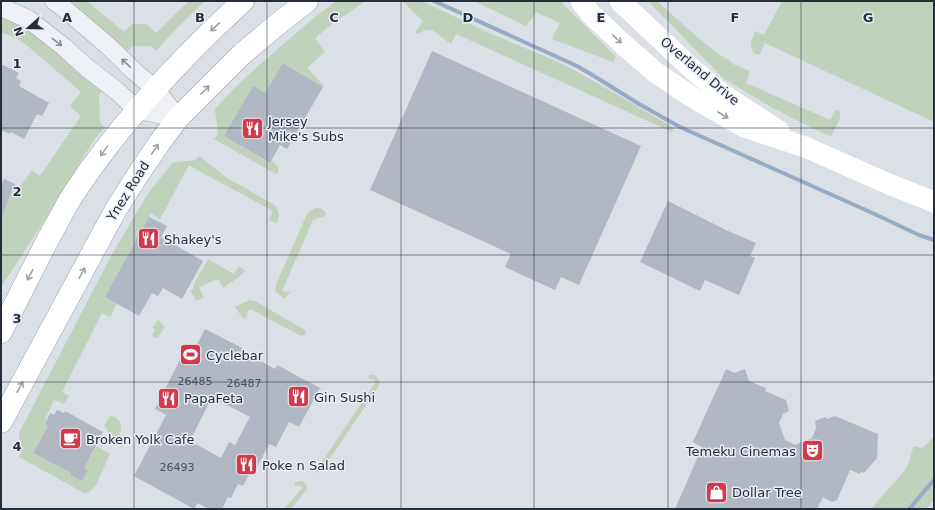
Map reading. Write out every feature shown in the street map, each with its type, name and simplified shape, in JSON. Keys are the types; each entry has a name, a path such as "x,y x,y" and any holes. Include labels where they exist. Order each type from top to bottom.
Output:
{"main road":[{"path":"1,332 26,281 73,194 109,144 155,89 211,31 243,1"},
{"name":"Ynez Road","path":"1,422 115,211 157,146 178,118 242,54 307,1"},
{"name":"Overland Drive","path":"581,1 592,14 624,45 655,72 692,97 742,126 805,147 891,185 934,202"},
{"name":"Overland Drive","path":"620,1 691,68 722,94 805,147"}],"street":[{"path":"54,1 106,44 155,89 178,118"},
{"path":"1,6 28,19 64,47 137,110 178,118"}],"green space":[{"path":"63,1 87,1 124,32 132,24 146,24 156,33 189,1 205,1 156,51 151,46 132,46 127,52 114,40"},
{"path":"337,1 366,1 333,23 315,38 325,52 307,68 325,87 283,63 265,93 224,136 269,163 271,160 278,166 279,172 276,174 214,139 218,135 215,109 259,65 311,20"},
{"path":"402,1 422,1 491,34 554,60 585,76 674,128 672,132 456,34 451,44 432,30 425,30 418,34 416,31 423,21"},
{"path":"474,1 562,1 564,5 616,57 613,62 552,39 560,23 536,12 526,26"},
{"path":"648,1 657,1 717,53 733,64 750,71 746,83 830,120 835,111 837,110 840,112 840,119 831,136 771,107 724,79"},
{"path":"782,1 934,1 934,122 765,43 760,54 755,54 751,46 755,31 764,35"},
{"path":"1,16 19,24 29,31 102,91 99,95 100,123 105,127 94,140 48,215 1,287 1,215 15,184 20,187 32,170 40,176 81,116 70,106 81,92 18,39 1,32"},
{"path":"199,156 227,178 275,205 279,219 276,223 269,220 273,211 189,165 160,219 151,213 106,297 117,303 110,317 102,313 62,392 69,396 64,404 54,400 45,419 47,420 44,424 48,426 33,453 71,473 70,475 82,481 88,470 84,468 96,446 110,454 96,485 89,492 84,493 19,457 21,453 19,433 111,256 147,195 172,163 195,160"},
{"path":"316,208 324,211 326,213 325,216 313,220 282,291 290,292 285,299 275,290 276,285 307,214"},
{"path":"208,259 234,274 238,267 245,271 223,288 218,279 199,287 204,298 196,301 190,290 194,289 193,286"},
{"path":"249,300 255,301 305,330 305,335 301,336 250,309 245,319 235,307"},
{"path":"158,320 165,327 158,337 154,338 152,335 155,329 152,328"},
{"path":"370,375 375,375 379,381 379,386 322,470 318,473 312,469 309,464 310,462 322,462 375,383 375,380 369,379 368,377"},
{"path":"110,416 120,421 121,424 121,431 116,438 110,435 104,426"},
{"path":"934,436 934,500 926,509 871,509 905,470 914,446 923,448"},
{"path":"303,481 306,484 307,489 291,509 284,509 303,487 295,485 295,482"}],"building":[{"path":"432,51 641,146 579,285 561,277 555,290 505,267 511,254 370,190"},
{"path":"283,63 323,87 287,149 280,145 270,163 224,136 253,86 265,93"},
{"path":"1,64 19,73 16,78 21,81 19,86 49,103 42,116 37,114 24,139 11,132 10,134 1,130"},
{"path":"4,179 15,184 1,218 1,186"},
{"path":"668,201 728,231 756,243 750,256 755,258 739,295 705,280 700,291 640,262"},
{"path":"149,217 167,226 161,237 203,261 182,299 163,288 158,296 152,293 139,316 105,297"},
{"path":"205,329 244,349 243,351 275,369 277,365 320,388 299,427 289,422 276,447 269,444 253,475 250,473 243,486 238,484 231,498 228,497 222,509 209,509 197,503 194,509 134,476 166,415 155,409 188,344 195,348","holes":["212,397 250,417 235,445 229,442 221,458 190,441"]},
{"path":"726,369 734,373 745,369 749,381 766,388 765,391 786,400 789,411 783,414 779,423 785,440 795,445 812,438 816,428 815,421 825,417 827,419 835,416 878,434 877,458 864,473 861,472 860,474 850,470 837,500 832,502 823,497 817,509 675,509 702,447 693,442"},
{"name":"Broken Yolk Cafe","path":"57,410 64,413 65,411 103,432 84,468 88,470 82,481 70,475 71,473 33,453 48,426 45,424 50,413 54,415"}],"waterway":[{"path":"434,1 577,66 680,127 919,235 934,240"},
{"path":"909,509 934,480"}],"place":[{"name":"Jersey Mike's Subs","path":"252,128"},
{"name":"Shakey's","path":"148,239"},
{"name":"Cyclebar","path":"191,355"},
{"name":"Gin Sushi","path":"299,397"},
{"name":"PapaFeta","path":"168,398"},
{"name":"Broken Yolk Cafe","path":"70,439"},
{"name":"Temeku Cinemas","path":"812,451"},
{"name":"Poke n Salad","path":"246,465"},
{"name":"Dollar Tree","path":"717,492"}]}
